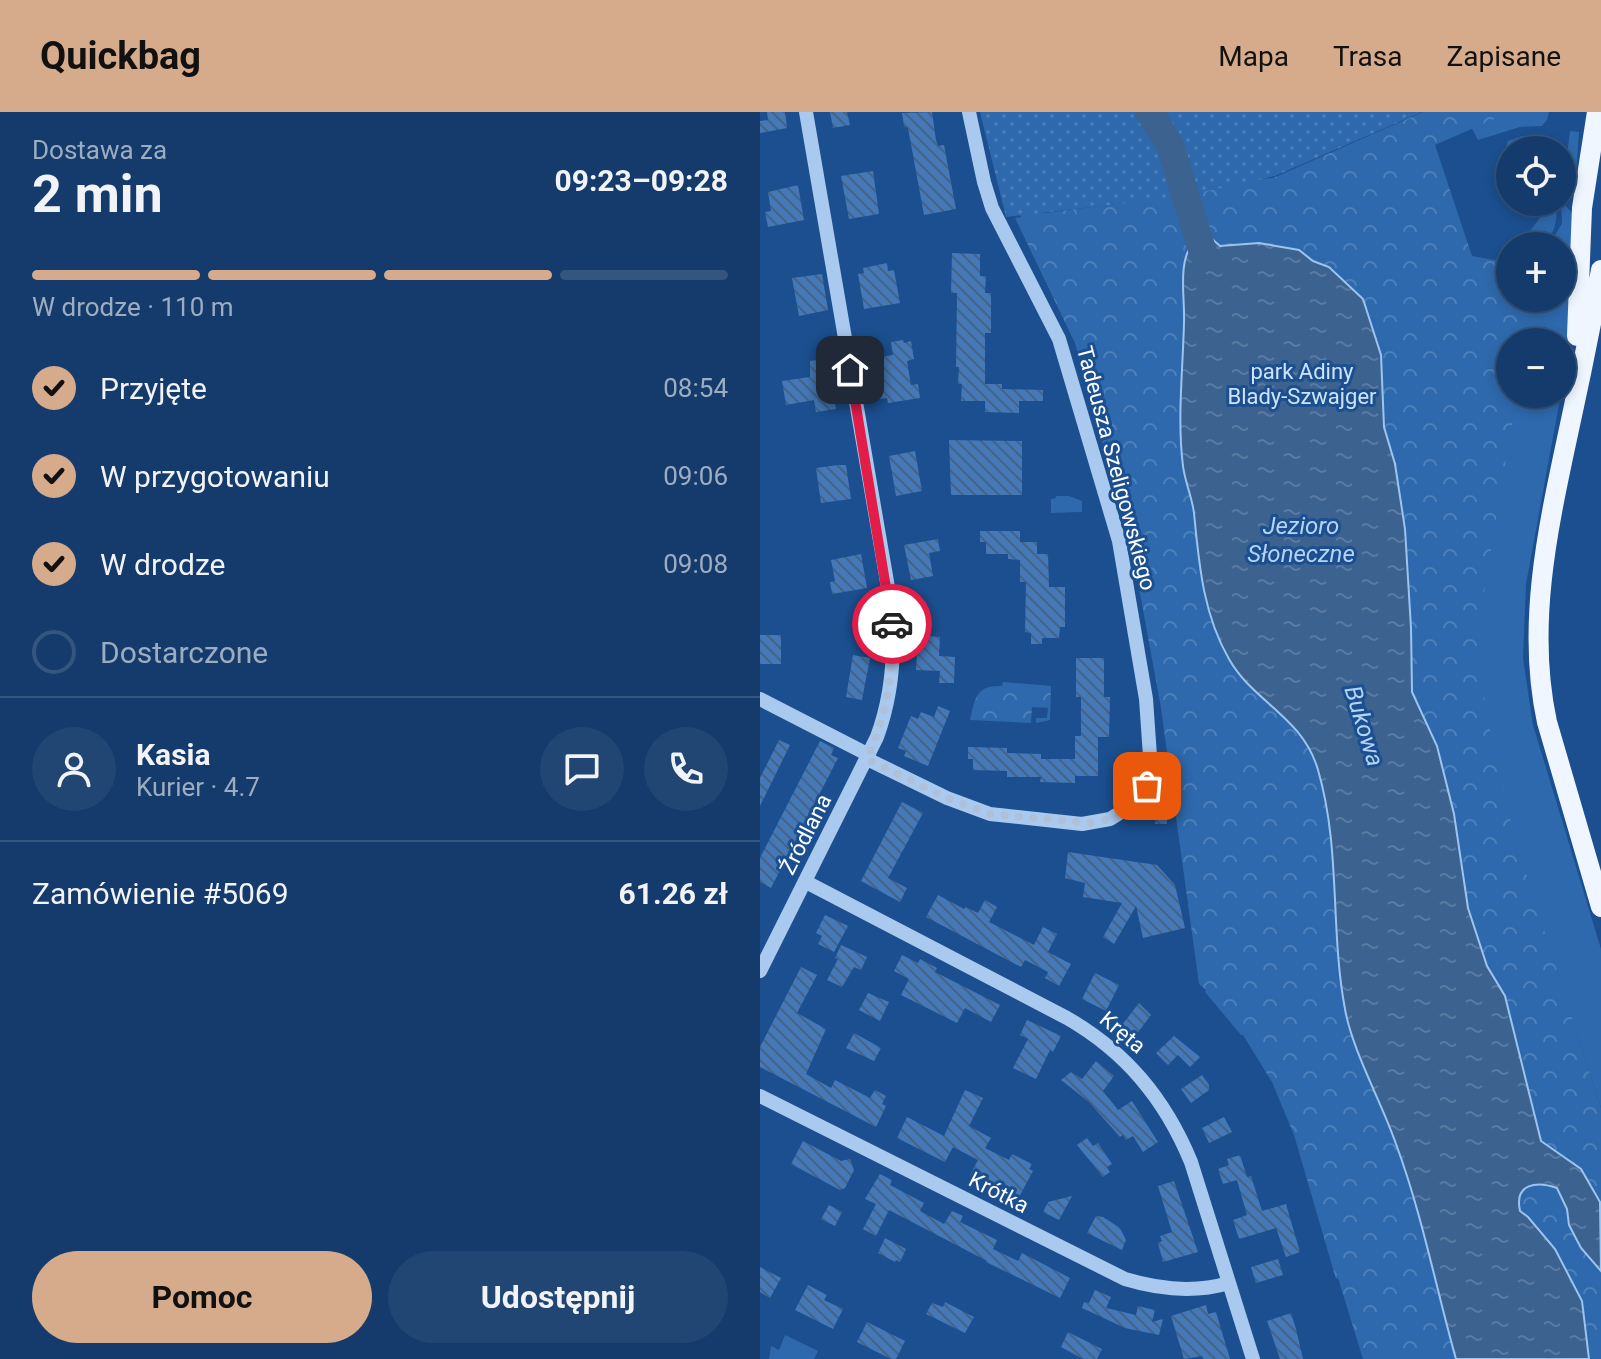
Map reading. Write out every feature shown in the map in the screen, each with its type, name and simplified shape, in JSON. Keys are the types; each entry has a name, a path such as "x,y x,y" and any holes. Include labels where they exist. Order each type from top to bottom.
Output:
{"main road":[{"path":"1565,451 1578,328 1582,208 1597,112"},
{"path":"1599,893 1547,722 1537,660 1540,593 1601,270"}],"street":[{"name":"Źródlana","path":"760,971 868,757 880,727 892,659 891,608 806,112"},
{"name":"Tadeusza Szeligowskiego","path":"760,699 947,798 990,814 1082,824 1110,819 1134,804 1147,786 1151,770 1146,699 1119,541 1059,339 992,208 969,112"},
{"name":"Kręta","path":"806,882 1067,1018 1098,1037 1131,1065 1160,1103 1184,1144 1253,1359"},
{"name":"Krótka","path":"760,1096 1125,1279 1180,1289 1210,1288 1229,1283"}],"green space":[{"path":"980,112 1422,112 1275,176 1197,195 1006,217"},
{"name":"park Adiny Blady-Szwajger","path":"1423,112 1510,112 1435,145 1472,256 1496,260 1496,312 1531,312 1528,328 1496,328 1496,408 1515,408 1480,616 1480,664 1486,712 1514,836 1601,1108 1601,1359 1363,1359 1294,1135 1272,1082 1243,1035 1199,984 1161,708 1132,550 1075,343 1015,218 1021,217 1019,212 1045,213 1171,197 1188,184 1273,178"},
{"path":"1475,112 1549,112 1542,126 1520,127 1478,140 1466,117"},
{"path":"1570,131 1579,132 1576,176 1576,136 1569,136"},
{"path":"1541,216 1556,216 1552,232 1529,232"},
{"path":"1562,216 1573,216 1572,232 1557,232"},
{"path":"1510,312 1570,312 1569,328 1511,328"},
{"path":"1508,408 1558,408 1526,584 1523,658 1533,725 1601,949 1601,1108 1466,689"},
{"path":"1069,496 1082,501 1082,512 1051,513 1051,499"},
{"path":"1003,682 1051,686 1050,720 1036,723 1036,718 1047,718 1048,708 1032,707 1031,723 970,720 978,694 993,686 1002,686"},
{"path":"785,1335 818,1351 814,1359 769,1359 771,1346 779,1350"}],"water":[{"name":"Jezioro Słoneczne","path":"1198,221 1203,231 1220,246 1259,243 1299,250 1313,261 1329,267 1363,299 1381,355 1384,427 1395,464 1405,529 1412,692 1437,746 1454,814 1468,908 1487,966 1505,996 1541,1141 1581,1169 1600,1202 1601,1271 1581,1248 1569,1225 1567,1209 1557,1188 1529,1186 1520,1195 1519,1202 1520,1211 1555,1249 1582,1301 1589,1359 1456,1359 1405,1170 1361,1059 1345,1009 1340,979 1330,829 1318,770 1301,736 1239,674 1220,642 1208,606 1193,507 1183,466 1180,430 1183,280 1185,259 1194,240 1192,223"}],"building":[{"path":"767,112 785,112 787,128 760,133 760,121 768,120"},
{"path":"830,112 847,112 850,125 833,128"},
{"path":"932,112 938,146 944,145 956,209 924,215 908,128 904,126 902,113"},
{"path":"873,171 879,214 849,219 841,176"},
{"path":"798,185 804,220 768,227 765,212 771,211 768,192"},
{"path":"952,253 980,254 980,276 986,276 985,293 991,293 991,333 985,333 985,384 1002,384 1002,389 1043,390 1043,401 1019,401 1019,413 985,412 985,401 961,401 962,384 958,384 959,367 956,367 957,293 951,293"},
{"path":"887,263 888,271 894,270 900,303 864,309 858,274 864,273 863,268"},
{"path":"822,274 828,310 799,316 792,278"},
{"path":"903,340 904,343 911,341 914,359 907,361 911,385 918,384 920,398 888,403 887,398 879,399 873,364 882,362 881,357 893,355 891,342"},
{"path":"825,359 826,367 829,366 836,409 816,412 814,400 786,405 782,381 810,377 810,361"},
{"path":"949,440 1022,441 1022,495 951,495"},
{"path":"915,451 922,491 896,496 889,456"},
{"path":"846,465 851,499 821,503 816,468"},
{"path":"980,531 1020,531 1020,542 1037,542 1037,554 1048,554 1049,587 1065,587 1065,627 1060,627 1059,638 1042,638 1042,644 1031,644 1031,633 1025,632 1026,582 1020,582 1020,560 1008,559 1008,554 986,554 986,542 980,542"},
{"path":"938,539 940,551 929,553 933,576 911,580 904,545"},
{"path":"861,554 867,588 832,594 830,582 835,581 831,560"},
{"path":"760,635 781,635 781,664 760,664"},
{"path":"918,635 940,637 939,656 955,657 954,683 939,683 940,671 916,670"},
{"path":"853,655 870,658 862,700 846,697"},
{"path":"1076,658 1104,658 1104,697 1110,697 1109,737 1098,737 1098,776 1075,776 1075,783 1040,782 1041,777 1007,777 1007,771 973,770 973,759 968,759 968,747 1007,748 1007,753 1041,754 1041,759 1075,759 1075,736 1081,736 1081,697 1076,697"},
{"path":"938,706 950,711 928,766 904,756 906,751 898,748 911,716 918,719 921,712 934,717"},
{"path":"779,740 790,745 760,806 760,778"},
{"path":"820,741 834,748 831,755 838,758 771,888 760,882 760,858"},
{"path":"1157,795 1167,795 1167,824 1155,824"},
{"path":"902,802 923,813 888,878 907,888 900,902 861,881"},
{"path":"1068,852 1157,865 1175,885 1185,928 1143,938 1136,906 1114,944 1103,937 1122,903 1083,897 1085,883 1065,878"},
{"path":"938,895 978,913 985,900 997,907 989,922 1034,945 1043,927 1057,934 1048,952 1071,964 1059,986 1045,978 1048,972 1025,960 1021,967 926,917"},
{"path":"825,915 848,926 834,952 818,944 822,936 816,933"},
{"path":"841,945 867,957 861,970 854,967 842,987 827,980 838,959 835,958"},
{"path":"902,955 918,963 920,959 937,968 935,972 1000,1005 991,1022 965,1008 957,1023 901,995 909,979 894,971"},
{"path":"801,967 817,975 797,1013 826,1029 806,1074 831,1088 835,1080 870,1098 875,1090 886,1096 882,1104 886,1106 876,1127 760,1067 760,1047"},
{"path":"1095,973 1119,985 1106,1011 1082,999"},
{"path":"868,993 889,1002 880,1021 859,1010"},
{"path":"1139,1003 1151,1015 1136,1035 1122,1025"},
{"path":"1027,1020 1061,1036 1053,1052 1050,1050 1036,1079 1013,1068 1028,1039 1020,1035"},
{"path":"854,1033 881,1048 874,1061 846,1048"},
{"path":"1174,1036 1200,1057 1190,1067 1178,1055 1168,1065 1156,1053"},
{"path":"1096,1061 1114,1076 1103,1091 1118,1110 1132,1101 1158,1142 1143,1152 1133,1136 1126,1140 1123,1135 1120,1137 1089,1102 1061,1080 1071,1072 1082,1079"},
{"path":"1202,1075 1209,1090 1191,1103 1181,1089"},
{"path":"965,1090 983,1098 969,1126 991,1138 985,1148 1009,1160 1012,1154 1032,1164 1029,1169 1033,1171 1018,1199 970,1175 978,1160 953,1147 945,1162 897,1138 907,1117 944,1136"},
{"path":"1224,1117 1232,1132 1209,1143 1202,1128"},
{"path":"1087,1138 1093,1146 1098,1143 1112,1164 1107,1167 1110,1172 1103,1177 1077,1145"},
{"path":"803,1141 841,1161 850,1159 854,1170 845,1188 840,1190 791,1164"},
{"path":"1240,1155 1247,1177 1251,1176 1262,1211 1286,1204 1300,1252 1286,1257 1276,1228 1239,1239 1233,1220 1247,1215 1237,1180 1223,1184 1218,1169 1229,1165 1227,1159"},
{"path":"880,1174 892,1180 890,1185 924,1203 920,1211 944,1224 952,1211 963,1216 960,1222 997,1240 993,1249 1018,1261 1022,1253 1070,1278 1060,1298 889,1210 876,1236 863,1229 876,1204 865,1199"},
{"path":"1174,1181 1198,1252 1163,1262 1158,1243 1162,1241 1160,1236 1172,1232 1158,1186"},
{"path":"1072,1196 1059,1220 1043,1212 1048,1202"},
{"path":"829,1205 842,1212 835,1226 821,1219"},
{"path":"1096,1216 1120,1228 1126,1240 1122,1250 1087,1233"},
{"path":"885,1238 906,1249 900,1262 878,1253"},
{"path":"1278,1259 1283,1275 1256,1283 1251,1267"},
{"path":"760,1267 781,1278 770,1298 760,1292"},
{"path":"808,1285 827,1295 824,1300 843,1309 833,1329 795,1310"},
{"path":"1095,1290 1111,1297 1106,1308 1136,1315 1138,1306 1155,1310 1152,1322 1163,1319 1159,1335 1125,1328 1082,1308 1084,1302 1089,1303"},
{"path":"945,1302 974,1317 965,1333 926,1314 932,1303 943,1307"},
{"path":"1206,1305 1208,1314 1216,1312 1230,1359 1203,1359 1202,1356 1184,1359 1171,1316"},
{"path":"1291,1313 1303,1359 1280,1359 1267,1321"},
{"path":"867,1322 905,1341 896,1359 857,1342"},
{"path":"1068,1332 1102,1349 1097,1359 1083,1359 1061,1347"}],"waterway":[{"name":"Bukowa","path":"1149,112 1170,145 1204,256"}],"way so far":[{"path":"892,624 888,698 867,759 971,809 1002,817 1095,823 1126,810 1147,786"}],"route":[{"path":"850,370 892,624"}]}
